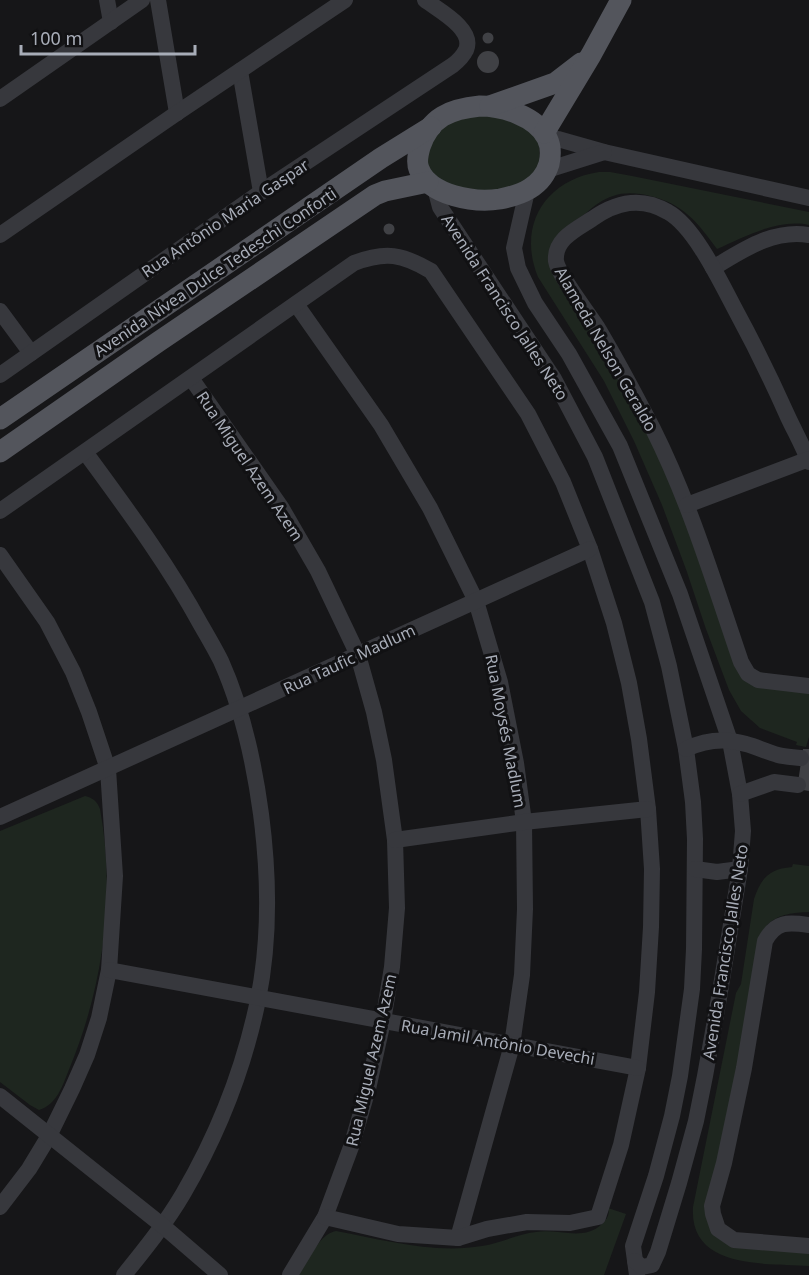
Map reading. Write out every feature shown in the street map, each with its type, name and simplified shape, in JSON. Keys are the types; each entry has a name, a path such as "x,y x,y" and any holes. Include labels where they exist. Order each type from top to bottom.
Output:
{"main road":[{"path":"545,135 621,0"},
{"path":"489,106 513,112 530,121 545,135 550,146 550,154 547,170 540,181 527,191 498,199 478,200 456,196 432,185 420,171 417,162 423,140 436,121 449,112 489,106 555,83 591,56"},
{"name":"Avenida Nívea Dulce Tedeschi Conforti","path":"0,419 371,165 431,127"},
{"name":"Avenida Nívea Dulce Tedeschi Conforti","path":"0,452 375,195 385,190 432,185"}],"street":[{"path":"107,0 111,22"},
{"path":"0,99 142,0"},
{"path":"158,0 177,113"},
{"path":"0,235 345,0"},
{"name":"Rua Antônio Maria Gaspar","path":"0,375 261,192 453,65 468,44 465,35 456,22 424,0"},
{"path":"240,71 261,192"},
{"path":"545,135 604,152 809,198"},
{"path":"547,170 604,152"},
{"name":"Avenida Francisco Jalles Neto","path":"432,185 440,207 554,379 595,457 652,602 669,666 686,749 695,839 692,989 672,1116 656,1176 633,1246 636,1268 642,1268 652,1265 658,1252 696,1121 740,869 743,831 740,794 730,741 680,594 620,447 569,354 535,303 518,268 514,248 527,191"},
{"name":"Alameda Nelson Geraldo","path":"713,268 679,219 656,206 628,202 605,210 566,237 559,244 556,261 598,330 653,430 687,505 741,662 748,674 758,680 809,686"},
{"path":"687,505 809,460 762,360 713,268 751,245 777,235 799,233 809,235"},
{"path":"0,511 354,263 384,255 416,262 431,271 528,414 563,482 590,549 614,623 629,683 648,809 652,869 647,992 638,1068 621,1145 598,1217 570,1222 527,1222 458,1238 398,1234 325,1217"},
{"name":"Rua Moysés Madlum","path":"296,304 381,425 430,508 476,601 500,682 516,763 524,822 525,909 522,975 512,1045 458,1238"},
{"path":"0,311 31,352"},
{"name":"Rua Miguel Azem Azem","path":"191,378 281,507 318,571 358,655 374,712 384,760 395,840 397,908 393,968 368,1089 351,1148 325,1217 290,1275"},
{"path":"85,452 154,548 190,604 220,660 239,709 256,776 264,840 267,899 265,948 258,999 247,1044 229,1100 182,1196 163,1226 124,1275"},
{"name":"Rua Taufic Madlum","path":"0,817 590,549"},
{"path":"0,555 47,622 73,672 89,712 108,769 115,876 109,970 99,1018 87,1055 50,1136 0,1208"},
{"path":"686,749 707,741 730,741 745,743 778,755 801,758"},
{"path":"774,782 778,755"},
{"path":"740,794 774,782 798,785"},
{"path":"395,840 524,822 648,809"},
{"path":"695,869 717,872 740,869"},
{"path":"809,925 784,924 770,932 765,941 744,1068 724,1163 712,1206 718,1229 734,1240 809,1246"},
{"name":"Rua Jamil Antônio Devechi","path":"109,970 638,1068"},
{"path":"0,1096 163,1226 220,1275"},
{"name":"Avenida Francisco Jalles Neto","path":"658,1252 661,1275"}],"shaded area":[{"path":"480,110 539,133 540,173 497,195 440,187 422,155 434,128"},
{"path":"599,172 632,176 809,212 809,225 774,226 717,249 696,222 681,209 662,199 631,193 622,194 602,201 570,224 558,236 551,248 649,432 682,506 737,663 809,691 809,737 806,747 796,745 797,742 760,728 741,711 729,690 662,505 634,441 604,381 538,277 532,258 531,240 540,208 550,195 564,185 580,177"},
{"path":"85,796 94,800 99,806 105,841 107,874 103,940 91,1005 70,1067 55,1098 39,1110 0,1082 0,831"},
{"path":"793,864 809,866 809,912 782,916 767,925 713,1233 809,1251 809,1266 752,1263 717,1253 703,1242 695,1228 693,1207 736,993 741,984 754,899 767,876 777,870 792,867"},
{"path":"608,1208 626,1214 604,1275 299,1275 324,1237 336,1231 409,1245 464,1248 489,1245 536,1232 587,1232 595,1229 607,1219"}],"building":[{"path":"488,32 494,38 488,44 482,38"},
{"path":"488,51 496,54 499,62 496,70 488,73 480,70 477,62 480,54"},
{"path":"389,224 393,225 393,233 389,234 385,233 384,229 385,225"},
{"path":"803,749 809,749 809,791 797,789"}]}
